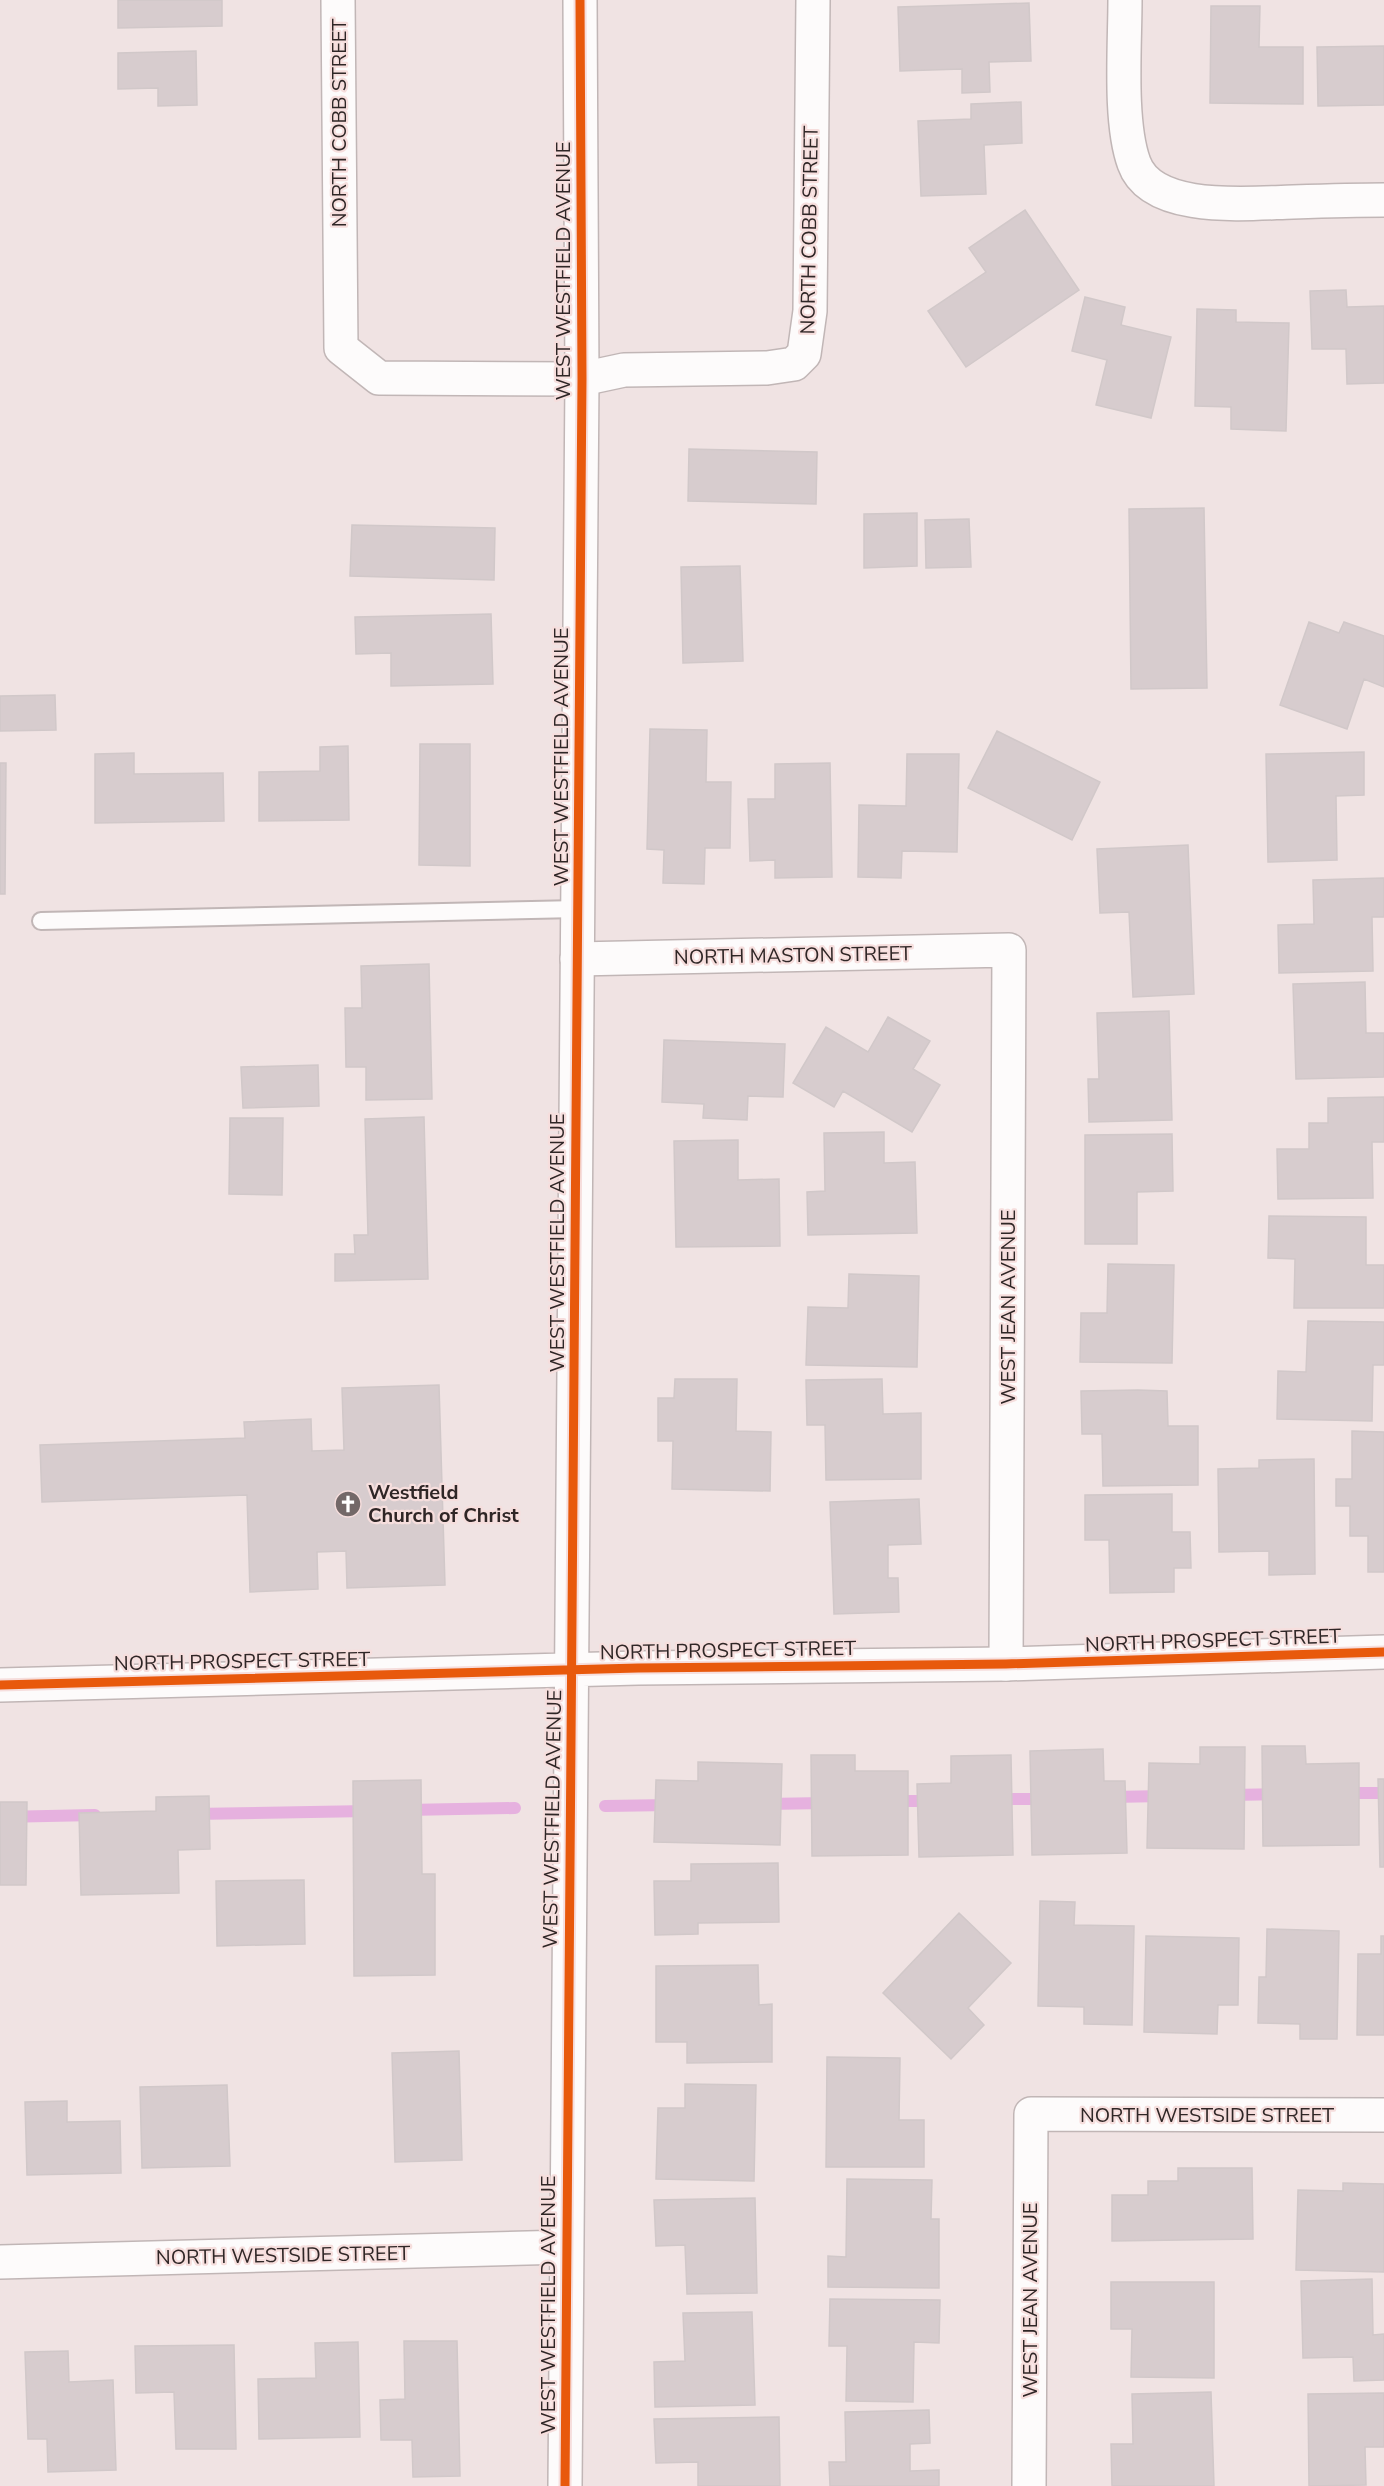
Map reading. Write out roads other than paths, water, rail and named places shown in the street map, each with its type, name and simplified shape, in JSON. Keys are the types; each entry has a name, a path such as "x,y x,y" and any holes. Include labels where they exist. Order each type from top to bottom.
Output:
{"street":[{"name":"NORTH COBB STREET","path":"338,0 341,348 379,378 582,379 624,370 767,368 794,364 804,354 810,311 813,0"},
{"name":"WEST WESTFIELD AVENUE","path":"565,2486 582,379 580,0"},
{"path":"1125,0 1126,127 1134,165 1152,187 1179,198 1214,205 1384,200"},
{"name":"NORTH MASTON STREET","path":"577,959 1010,950"},
{"name":"WEST JEAN AVENUE","path":"1006,1664 1010,950"},
{"name":"NORTH PROSPECT STREET","path":"0,1685 571,1671 1006,1664 1384,1652"},
{"name":"WEST JEAN AVENUE","path":"1029,2486 1031,2115"},
{"name":"NORTH WESTSIDE STREET","path":"1031,2115 1384,2115"},
{"name":"NORTH WESTSIDE STREET","path":"0,2262 566,2247"}],"lane":[{"path":"41,921 578,909"}],"waterway":[{"path":"1344,1793 1384,1793"},
{"path":"1230,1795 1279,1794"},
{"path":"1110,1797 1165,1796"},
{"path":"996,1799 1048,1799"},
{"path":"894,1801 934,1801"},
{"path":"765,1804 826,1803"},
{"path":"605,1806 670,1805"},
{"path":"406,1810 515,1808"},
{"path":"193,1814 368,1811"},
{"path":"0,1817 95,1815"}],"place":[{"name":"Westfield Church of Christ","path":"348,1504"}]}
